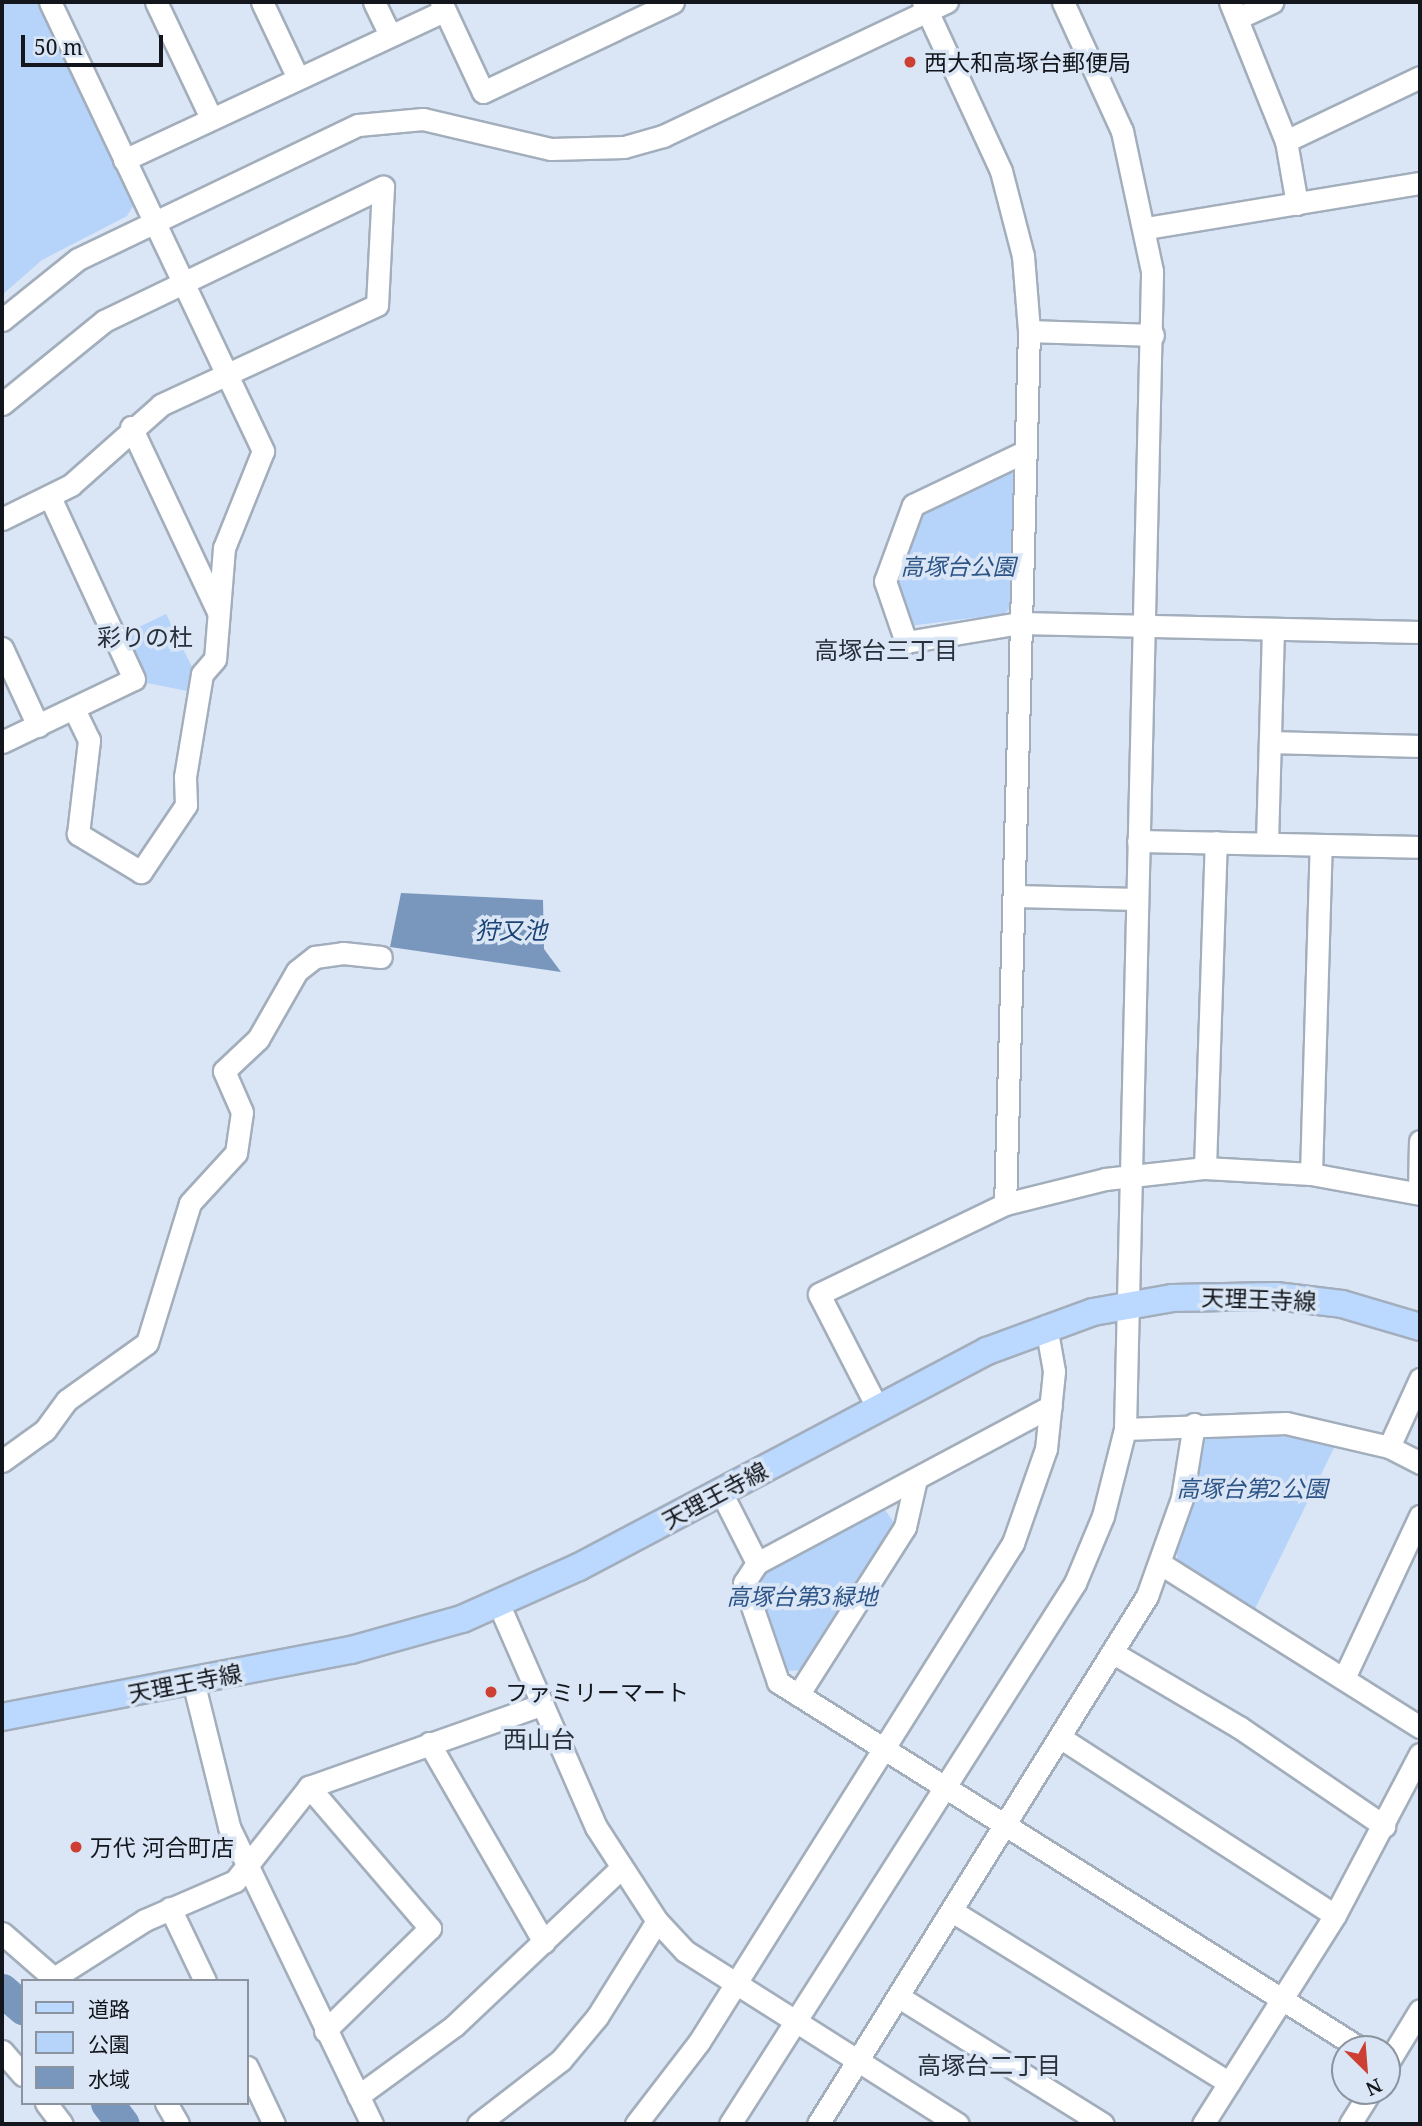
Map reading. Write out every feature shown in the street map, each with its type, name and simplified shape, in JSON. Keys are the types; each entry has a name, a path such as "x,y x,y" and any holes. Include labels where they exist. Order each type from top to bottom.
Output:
{"main road":[{"name":"天理王寺線","path":"2,1717 194,1681 418,1634 499,1605 877,1409 1046,1326 1128,1302 1276,1296 1342,1304 1420,1327"}],"street":[{"path":"50,2 263,451 232,515 215,659 202,674 187,764 186,805 141,872 78,834 89,740 74,709"},
{"path":"156,2 211,118"},
{"path":"262,2 297,76"},
{"path":"374,2 389,33"},
{"path":"124,160 443,6 483,92 673,2"},
{"path":"2,320 78,259 342,132 384,119 423,119 506,142 570,151 654,139 926,6 947,2"},
{"path":"730,2124 798,2024 1075,1583 1103,1516 1125,1429 1153,335 1147,228 1122,131 1063,2"},
{"path":"1273,2 1234,10 1286,141 1297,204"},
{"path":"926,6 1008,193 1023,256 1029,331 1005,1204"},
{"path":"1286,141 1420,77"},
{"path":"2,404 104,321 383,187 377,305 228,373 131,427 50,497 2,519"},
{"path":"1147,228 1297,204 1418,189"},
{"path":"1029,331 1153,335"},
{"path":"131,427 219,613"},
{"path":"1024,452 913,505 885,581 906,642 1020,623 1420,632"},
{"path":"2,742 134,679 50,497"},
{"path":"1267,844 1273,629"},
{"path":"2,648 38,726"},
{"path":"1270,742 1420,746"},
{"path":"1138,841 1420,847"},
{"path":"1205,1168 1216,842"},
{"path":"1311,1174 1321,845"},
{"path":"1015,896 1138,899"},
{"path":"2,1461 45,1430 67,1399 147,1343 190,1203 236,1153 242,1112 224,1071 258,1039 297,971 315,957 343,953 381,957"},
{"path":"877,1409 820,1294 1005,1204 1133,1175 1205,1168 1311,1174 1420,1194 1420,1141"},
{"path":"636,2124 736,1984 1013,1542 1034,1496 1051,1406 1054,1371 1046,1326"},
{"path":"1389,1447 1420,1379"},
{"path":"1051,1406 757,1563 744,1583 778,1682 886,1747 1340,2035"},
{"path":"1125,1429 1194,1423 1286,1423 1389,1447 1420,1463"},
{"path":"818,2124 1115,1654 1161,1564 1182,1498 1194,1423"},
{"path":"798,1695 905,1527 916,1479"},
{"path":"721,1492 757,1563"},
{"path":"1344,1678 1420,1516"},
{"path":"1161,1564 1420,1727"},
{"path":"499,1605 541,1705 621,1868 657,1921 685,1951 958,2124"},
{"path":"1115,1654 1239,1727 1384,1826"},
{"path":"194,1681 214,1786 325,2031 372,2124"},
{"path":"2,1933 56,1979 170,1908 235,1881 309,1787 541,1705"},
{"path":"1061,1738 1335,1915"},
{"path":"429,1743 544,1942"},
{"path":"1203,2124 1335,1915 1420,1754"},
{"path":"309,1787 430,1928 325,2031"},
{"path":"358,2096 454,2026 621,1868"},
{"path":"170,1908 204,1979"},
{"path":"953,1911 1229,2083"},
{"path":"478,2124 561,2060 597,2017 657,1921"},
{"path":"899,1997 1103,2124"},
{"path":"1401,2041 1420,2010"},
{"path":"2,2051 21,2074"},
{"path":"248,2069 274,2124"},
{"path":"48,2105 62,2124"},
{"path":"167,2105 178,2124"},
{"path":"1350,2124 1362,2105"}],"green space":[{"path":"2,2 40,2 135,203 127,216 42,260 2,295"},
{"name":"高塚台公園","path":"1006,470 1017,476 1012,606 1004,614 909,626 895,579 917,518"},
{"path":"166,614 195,673 192,692 147,683 124,634"},
{"name":"高塚台第2公園","path":"1212,1429 1337,1442 1254,1611 1179,1565 1176,1550 1202,1441"},
{"name":"高塚台第3緑地","path":"882,1506 896,1525 804,1670 785,1671 754,1586 756,1575"}],"water":[{"name":"狩又池","path":"401,893 543,900 544,949 561,972 390,947"}],"waterway":[{"path":"2,1990 21,2006"},
{"path":"109,2105 123,2124"}],"place":[{"name":"西大和高塚台郵便局","path":"910,62"},
{"name":"ファミリーマート","path":"491,1692"},
{"name":"万代 河合町店","path":"76,1847"}],"district":[{"name":"彩りの杜","path":"145,637"},
{"name":"高塚台三丁目","path":"886,650"},
{"name":"西山台","path":"539,1739"},
{"name":"高塚台二丁目","path":"989,2065"}]}
